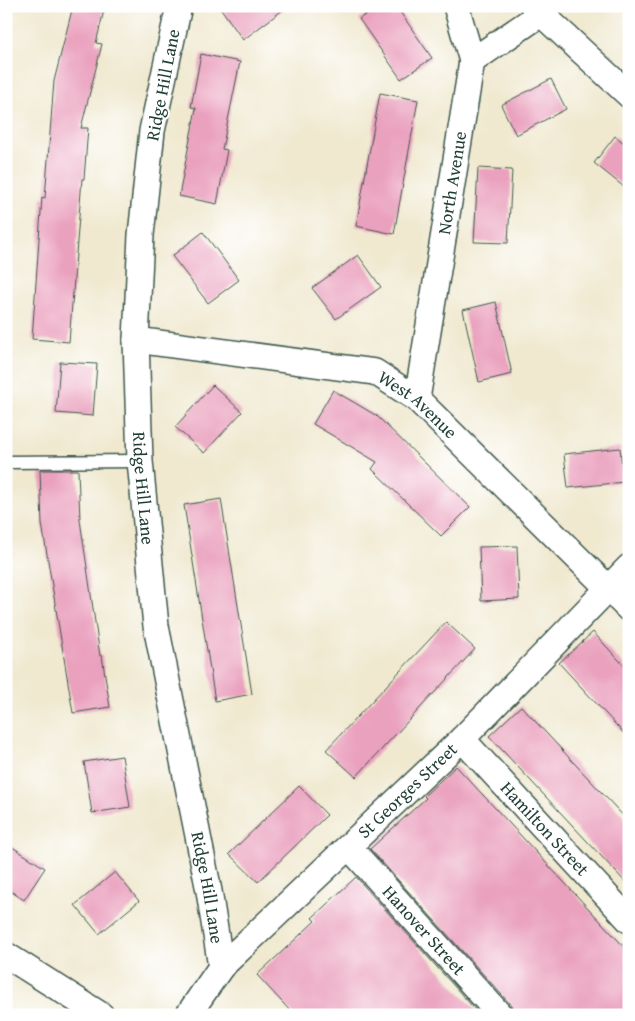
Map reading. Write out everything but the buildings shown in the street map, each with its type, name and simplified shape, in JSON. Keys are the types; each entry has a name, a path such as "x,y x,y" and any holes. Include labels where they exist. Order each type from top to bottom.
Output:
{"street":[{"name":"Ridge Hill Lane","path":"179,6 152,131 141,234 136,340 140,461 156,626 209,891 221,967"},
{"path":"456,6 472,61 541,9 629,95"},
{"name":"North Avenue","path":"417,399 472,61"},
{"name":"West Avenue","path":"136,340 375,372 417,399 629,609"},
{"name":"St Georges Street","path":"188,1015 221,967 462,739 629,567"},
{"name":"Hamilton Street","path":"462,739 629,920"},
{"name":"Hanover Street","path":"349,847 500,1015"},
{"path":"6,955 102,1015"}],"lane":[{"path":"6,462 140,461"}]}
